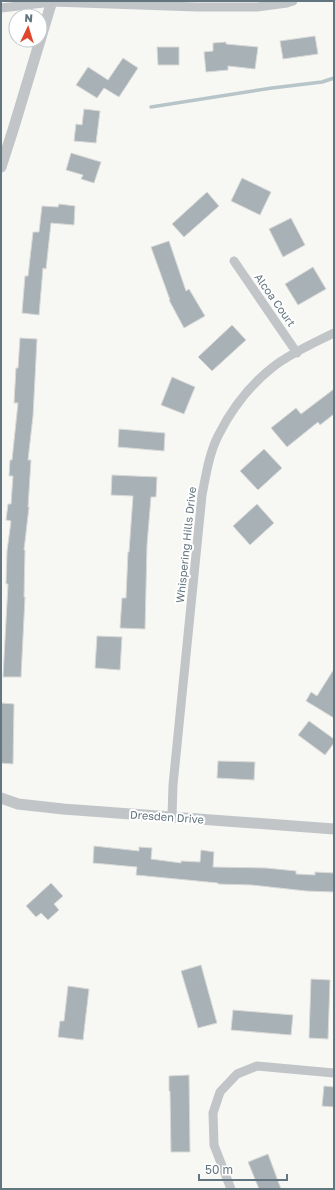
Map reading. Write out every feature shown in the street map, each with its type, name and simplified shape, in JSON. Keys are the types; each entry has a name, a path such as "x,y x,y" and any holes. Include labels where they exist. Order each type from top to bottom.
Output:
{"street":[{"path":"1,167 52,1"},
{"path":"1,8 52,1 197,7 257,7 287,4 293,1"},
{"name":"Alcoa Court","path":"234,261 296,352"},
{"name":"Whispering Hills Drive","path":"172,818 173,784 202,502 208,465 218,436 234,409 252,387 273,367 296,352 334,333"},
{"name":"Dresden Drive","path":"1,798 18,804 63,809 334,829"},
{"path":"231,1189 214,1145 213,1112 220,1092 237,1074 257,1066 334,1073"}],"building":[{"path":"315,36 318,54 283,59 280,41"},
{"path":"226,42 226,44 258,47 255,69 228,66 228,70 206,72 204,52 213,51 213,43"},
{"path":"157,47 179,47 179,65 158,65"},
{"path":"123,58 138,68 119,97 104,88 97,98 76,85 88,67 108,80"},
{"path":"84,109 100,111 96,143 74,141 76,124 82,125"},
{"path":"71,153 101,162 94,183 81,179 83,175 66,170"},
{"path":"242,178 271,192 260,215 231,201"},
{"path":"207,192 219,206 184,237 172,224"},
{"path":"59,204 75,206 74,225 51,223 46,269 43,268 39,315 22,313 25,276 28,276 33,232 39,232 42,206 58,207"},
{"path":"291,218 305,245 283,257 269,229"},
{"path":"169,241 186,291 189,289 205,316 184,328 169,300 151,247"},
{"path":"313,267 326,289 298,305 285,284"},
{"path":"232,325 246,340 212,371 198,357"},
{"path":"20,338 37,339 33,416 28,460 31,460 29,507 24,550 25,597 21,677 3,677 8,584 6,584 7,551 11,521 6,520 8,504 11,504 13,476 9,476 18,403 14,403 16,368 18,368"},
{"path":"172,377 195,387 184,414 161,405"},
{"path":"334,389 334,414 320,425 318,422 287,447 271,428 296,408 301,414"},
{"path":"119,429 165,433 164,451 118,447"},
{"path":"264,449 282,468 258,490 240,471"},
{"path":"112,475 157,477 156,497 151,497 147,545 145,629 120,628 122,598 126,598 133,496 111,495"},
{"path":"257,504 274,523 250,545 233,526"},
{"path":"97,636 122,637 120,670 95,668"},
{"path":"334,669 334,718 306,701 311,692 317,696"},
{"path":"1,703 14,704 13,764 1,763"},
{"path":"309,721 334,739 334,743 325,755 298,735"},
{"path":"218,761 255,762 254,780 217,778"},
{"path":"94,846 139,851 139,847 152,848 151,859 181,863 181,861 200,862 201,850 214,852 213,867 266,868 296,871 296,874 315,875 315,872 334,873 334,892 306,891 252,885 218,884 136,875 137,867 93,863"},
{"path":"51,883 63,896 54,904 59,910 48,920 41,913 36,917 26,906"},
{"path":"201,965 217,1023 198,1028 181,971"},
{"path":"311,979 330,980 328,1039 309,1038"},
{"path":"68,986 89,989 83,1040 58,1037 60,1021 64,1021"},
{"path":"233,1010 293,1015 291,1035 231,1030"},
{"path":"189,1075 190,1152 171,1152 169,1076"},
{"path":"324,1086 334,1087 334,1107 322,1106"},
{"path":"268,1154 281,1189 259,1189 248,1162"}],"waterway":[{"path":"151,107 272,88 322,82 334,78"}]}
